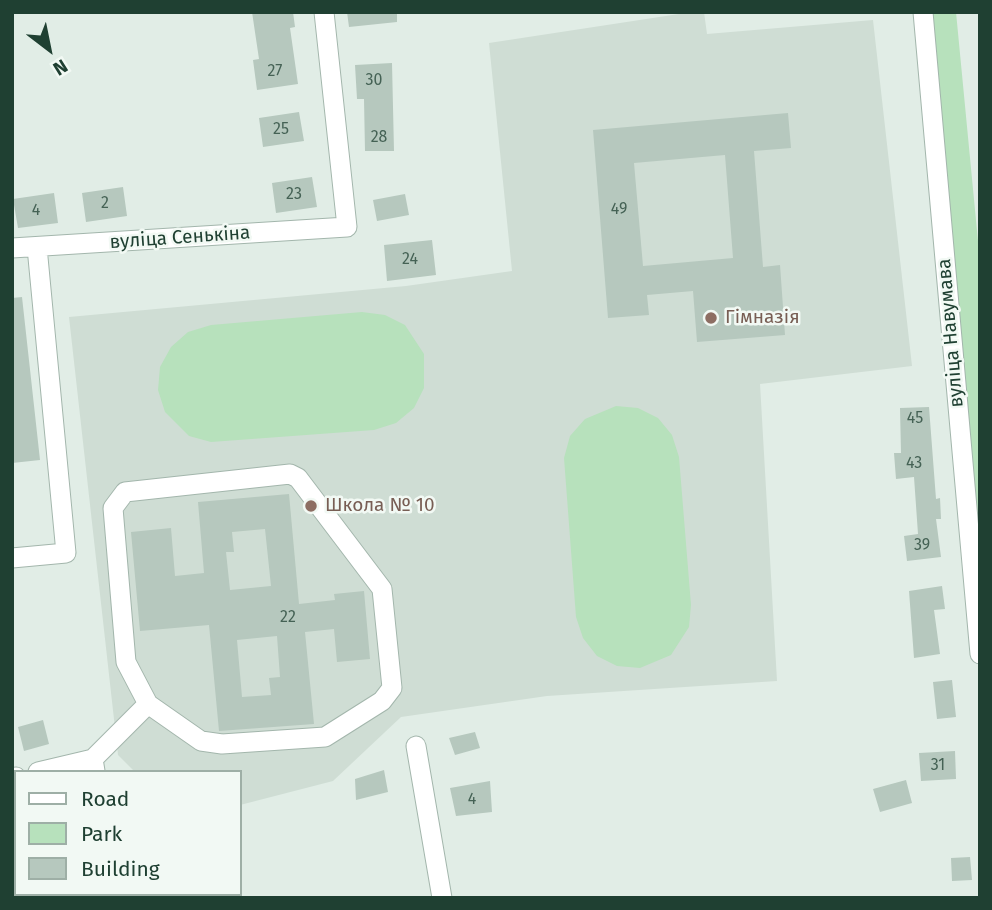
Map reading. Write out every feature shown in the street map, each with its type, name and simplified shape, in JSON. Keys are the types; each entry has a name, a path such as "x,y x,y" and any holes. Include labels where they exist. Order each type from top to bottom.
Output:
{"street":[{"name":"вуліца Сенькіна","path":"12,248 347,227 324,12"},
{"name":"вуліца Навумава","path":"923,12 980,654"},
{"path":"12,558 66,553 37,247"},
{"path":"290,474 298,478 382,589 392,688 389,694 325,737 222,744 201,741 148,704 126,662 113,508 117,500 125,492 290,474"},
{"path":"54,770 94,765 148,704"},
{"path":"415,746 442,898"}],"shaded area":[{"path":"692,12 704,12 707,34 873,20 912,366 760,384 777,681 547,696 401,717 333,781 242,804 242,770 133,770 118,755 69,317 406,286 512,271 489,43"}],"green space":[{"path":"932,12 956,12 980,262 980,545"},
{"path":"362,312 385,315 405,325 424,354 424,388 414,408 396,423 374,430 211,442 189,436 165,412 158,390 160,367 171,347 188,332 211,325"},
{"path":"616,406 638,408 658,418 672,435 679,457 691,605 689,627 671,655 640,668 617,666 597,656 583,638 576,617 564,458 570,436 585,419"}],"building":[{"path":"252,12 293,12 295,27 290,28 298,84 257,90 253,60 259,59"},
{"path":"347,12 397,12 397,22 349,27"},
{"path":"392,63 394,151 365,151 364,99 357,99 355,65"},
{"path":"299,112 304,141 263,147 259,118"},
{"path":"788,113 791,148 754,151 763,267 780,265 785,335 697,342 693,291 647,295 649,315 608,318 593,130","holes":["725,155 733,258 643,266 634,163"]},
{"path":"312,177 317,207 276,213 272,183"},
{"path":"123,187 127,216 86,222 82,193"},
{"path":"54,193 58,223 18,228 13,199"},
{"path":"405,194 409,215 377,221 373,200"},
{"path":"432,240 436,275 387,281 384,245"},
{"path":"22,297 40,460 12,463 12,298"},
{"path":"929,407 936,499 940,498 941,519 936,519 941,557 907,561 904,536 918,534 914,477 896,479 894,453 901,453 900,408"},
{"path":"289,494 299,604 335,600 334,594 364,591 370,659 337,662 334,629 305,632 314,724 219,731 209,625 140,631 131,532 171,528 175,576 204,573 198,502","holes":["265,529 271,586 230,590 226,552 234,552 232,532","277,636 280,677 269,678 271,695 242,697 237,640"]},
{"path":"942,586 945,609 934,610 940,654 914,658 909,591"},
{"path":"952,680 956,717 937,719 933,682"},
{"path":"43,720 49,744 24,751 18,727"},
{"path":"475,732 480,748 455,755 449,738"},
{"path":"955,751 956,779 921,781 919,753"},
{"path":"384,770 388,792 356,800 355,779"},
{"path":"906,780 912,803 880,812 873,789"},
{"path":"490,781 492,812 456,816 450,788"},
{"path":"970,857 972,880 952,881 951,858"}],"place":[{"name":"Гімназія","path":"711,318"},
{"name":"Школа № 10","path":"311,506"}]}
